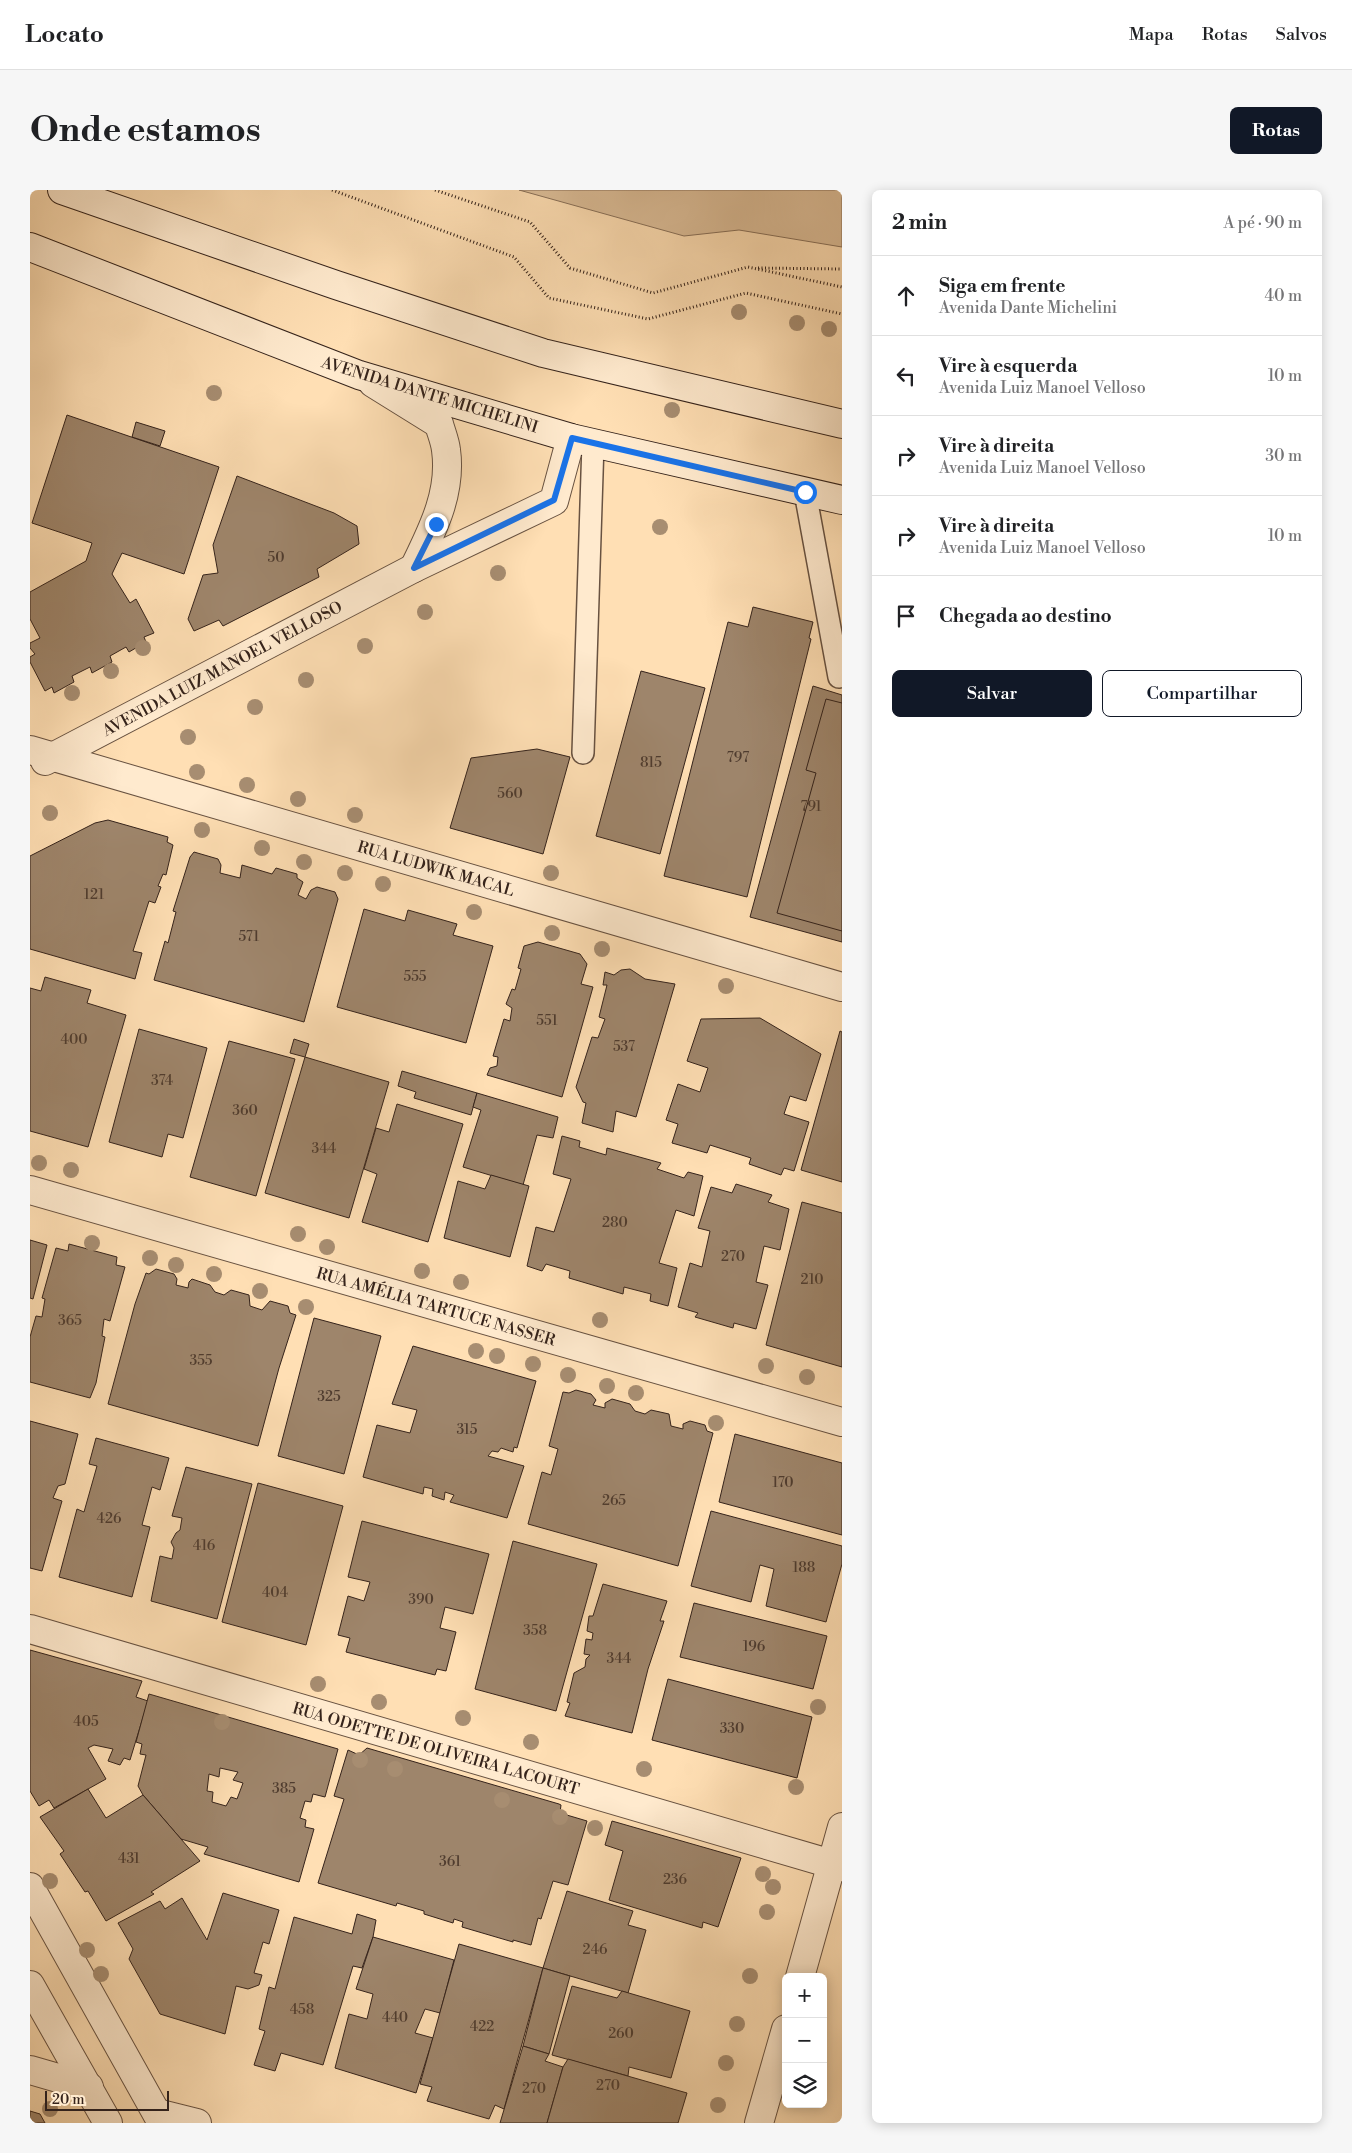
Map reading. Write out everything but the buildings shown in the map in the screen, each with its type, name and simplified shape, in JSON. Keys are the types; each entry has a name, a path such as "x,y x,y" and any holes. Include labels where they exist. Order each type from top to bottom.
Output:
{"street":[{"path":"62,190 336,285 543,353 842,424"},
{"name":"AVENIDA DANTE MICHELINI","path":"30,247 359,375 582,440 842,500"},
{"path":"359,375 438,424 446,450 447,474 443,500 436,524 414,568"},
{"name":"AVENIDA LUIZ MANOEL VELLOSO","path":"38,758 414,568 554,500 582,440"},
{"name":"RUA LUDWIK MACAL","path":"38,758 842,987"},
{"name":"RUA AMÉLIA TARTUCE NASSER","path":"30,1190 842,1422"},
{"name":"RUA ODETTE DE OLIVEIRA LACOURT","path":"30,1629 837,1866"},
{"path":"801,1973 837,1866 842,1827"},
{"path":"30,1887 159,2118 197,2123"},
{"path":"30,1985 108,2123"},
{"path":"759,2123 782,2043"},
{"path":"30,2070 89,2088"}],"lane":[{"path":"582,440 583,753"},
{"path":"805,492 840,677"}],"path":[{"path":"332,190 514,257 549,298 648,319 746,293 842,314"},
{"path":"435,190 530,222 570,268 653,293 748,268 842,269"},
{"path":"748,268 842,287"}],"shaded area":[{"path":"519,190 842,190 842,247 739,230 684,236"}],"route":[{"path":"436,524 414,568 554,500 572,438 805,492"}]}
